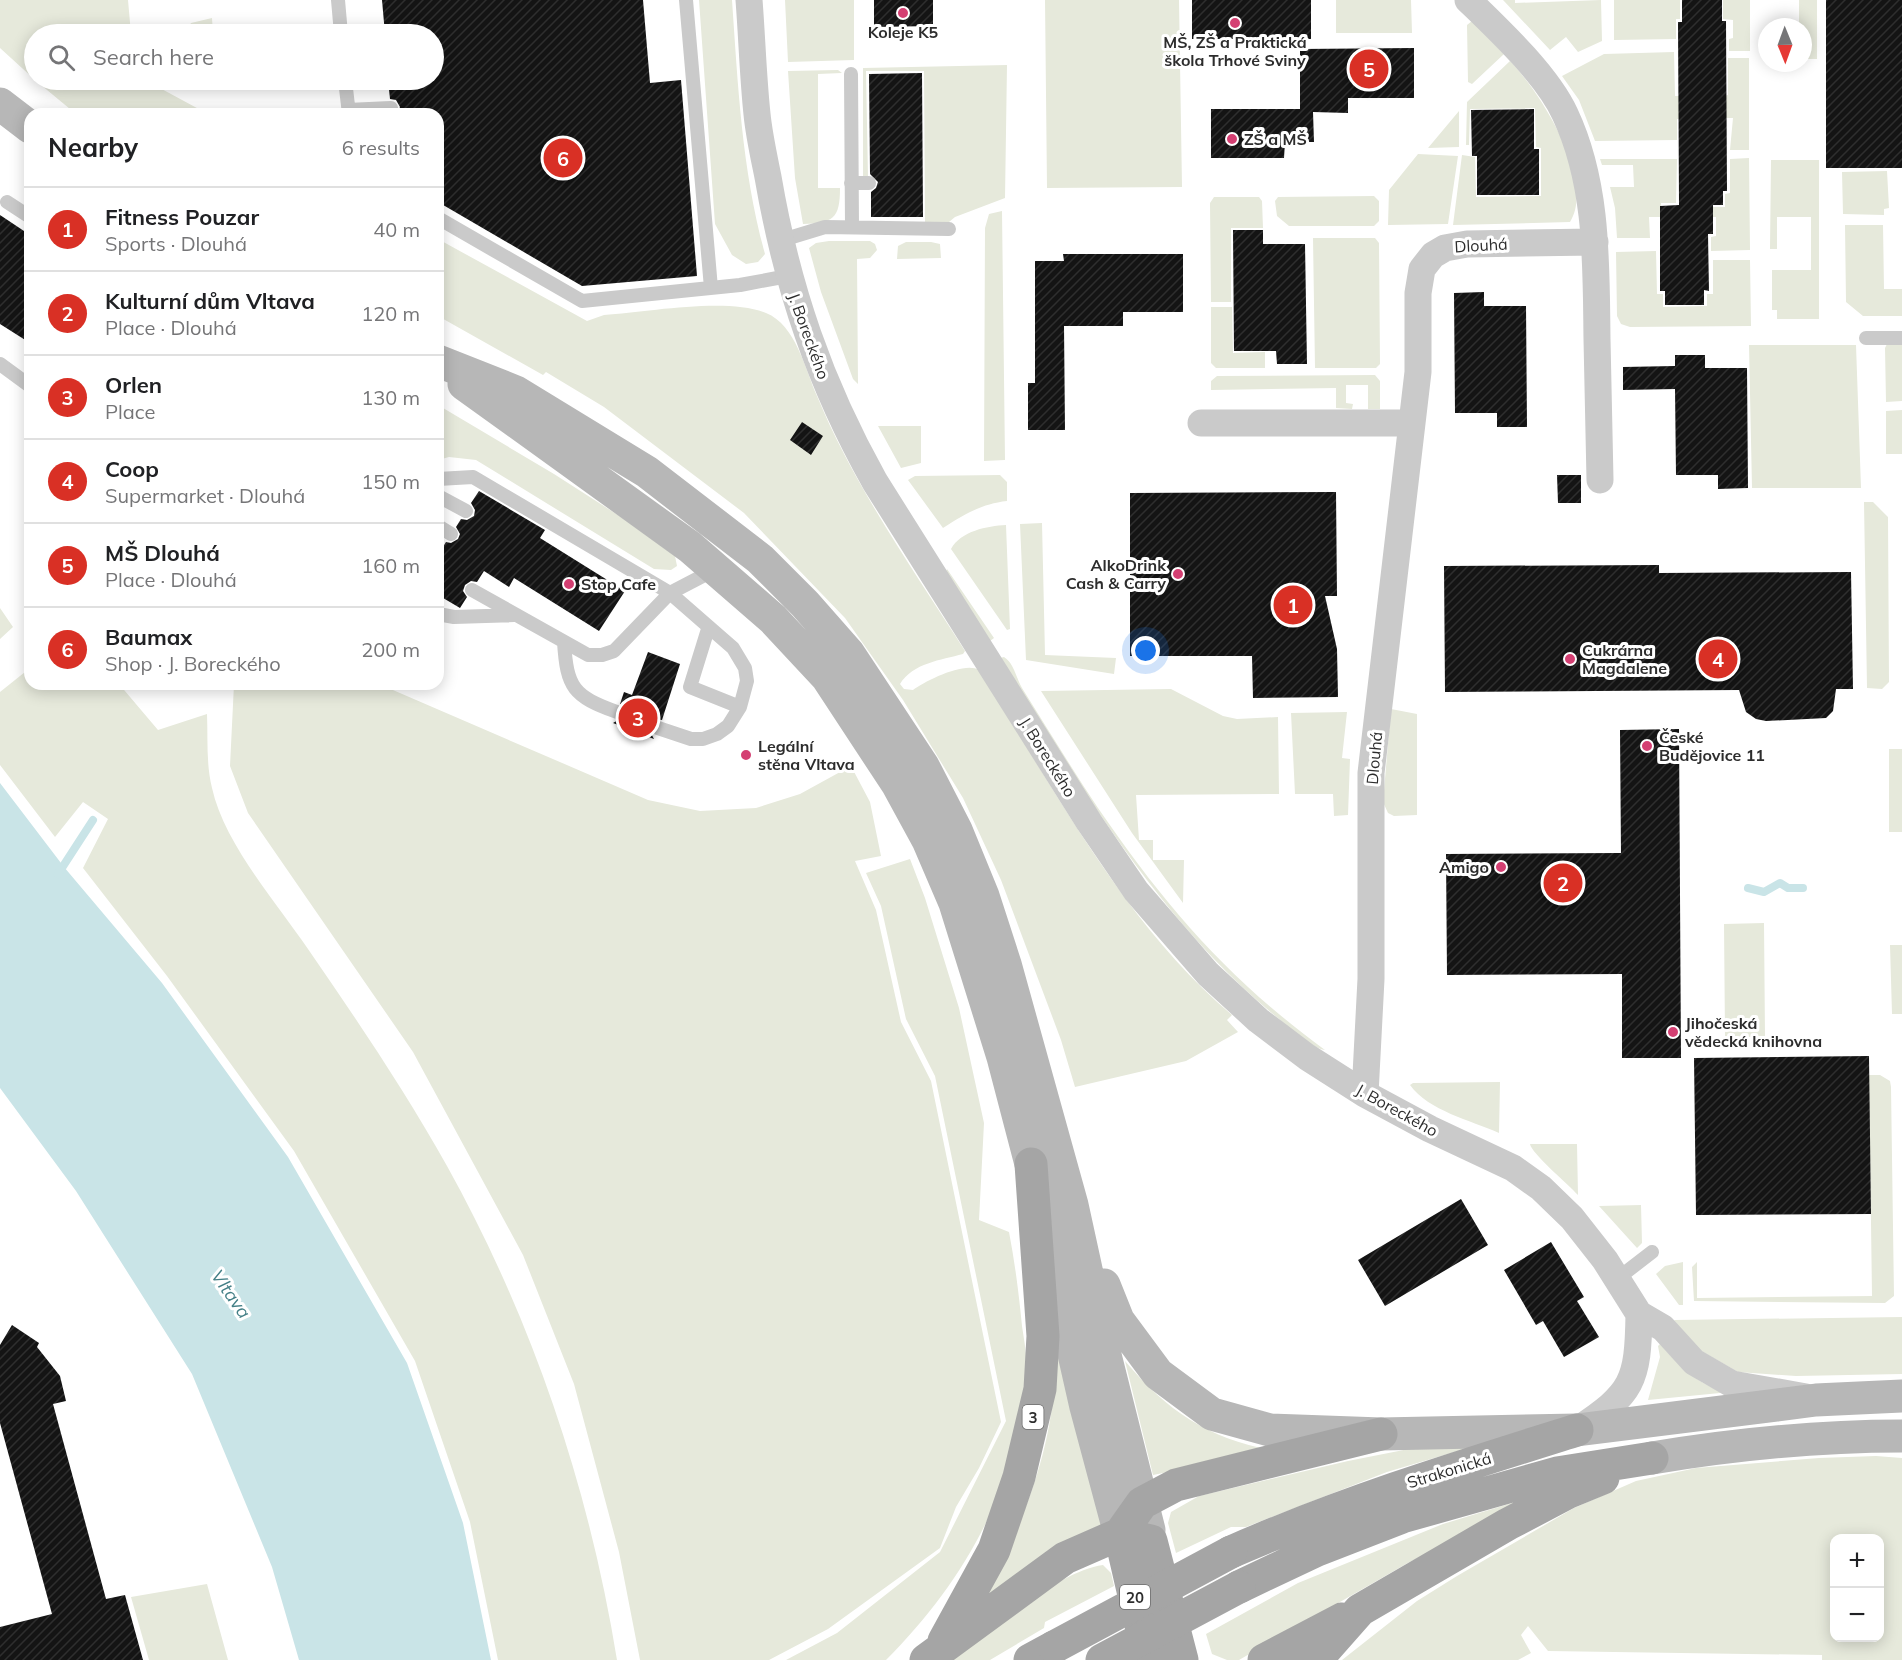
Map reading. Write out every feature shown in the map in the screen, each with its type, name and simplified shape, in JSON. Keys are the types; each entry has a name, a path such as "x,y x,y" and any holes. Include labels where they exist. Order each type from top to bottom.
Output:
{"main road":[{"path":"0,104 24,122"},
{"path":"444,365 516,392 647,472 760,559 805,604 849,654 922,766 956,830 983,896 1072,1205 1103,1347 1142,1503 1136,1538"},
{"path":"444,367 718,568 773,619 827,677 892,776 928,840 955,903 1003,1057 1031,1164 1086,1407 1136,1538"},
{"name":"3","path":"932,1656 994,1550 1018,1477 1040,1389 1043,1336 1031,1164"},
{"path":"1072,1205 1118,1320 1158,1374 1212,1414 1270,1430 1381,1434 1577,1430"},
{"name":"Strakonická","path":"1042,1653 1231,1552 1299,1522 1372,1495 1577,1430 1816,1400 1902,1396"},
{"path":"1142,1503 1176,1485 1381,1434"},
{"name":"Strakonická","path":"1102,1660 1239,1587 1317,1550 1402,1516 1557,1473 1734,1444 1810,1437 1902,1436"},
{"path":"1264,1660 1360,1610 1559,1497 1652,1458"},
{"path":"932,1656 1065,1558 1136,1538"},
{"name":"20","path":"1136,1538 1149,1660"},
{"name":"20","path":"1136,1538 1182,1660"},
{"path":"1316,1660 1360,1610"}],"street":[{"name":"J. Boreckého","path":"749,0 757,116 778,241 826,383 848,433 875,482 1089,822 1136,891 1208,974 1258,1020 1307,1057 1365,1094 1430,1129 1513,1168 1541,1188 1572,1218 1617,1279 1639,1314 1663,1328 1694,1362 1732,1384 1786,1391 1816,1400"},
{"path":"1468,0 1521,54 1565,113 1584,164 1595,242 1600,480"},
{"name":"Dlouhá","path":"1365,1094 1371,979 1371,773 1418,372 1418,293 1422,269 1433,255 1445,248 1467,244 1595,242"},
{"path":"1201,423 1412,423"},
{"path":"1577,1430 1614,1405 1631,1383 1639,1348 1639,1314"}],"lane":[{"path":"338,0 340,24"},
{"path":"686,0 711,288"},
{"path":"851,74 852,227"},
{"path":"346,90 348,108"},
{"path":"851,183 869,183"},
{"path":"7,202 24,213"},
{"path":"444,221 582,301 711,288 788,276"},
{"path":"778,241 825,227 949,229"},
{"path":"1866,338 1902,338"},
{"path":"0,364 24,382"},
{"path":"444,479 473,477 520,510 670,594 708,629 733,648 745,668 747,681 740,707 728,726 717,734 703,739 691,739 658,729"},
{"path":"444,499 466,511"},
{"path":"444,530 451,534"},
{"path":"472,590 588,655 602,655 614,651 670,594 718,568"},
{"path":"444,615 454,617 516,615"},
{"path":"708,629 690,687 740,707"},
{"path":"564,642 565,668 575,691 596,705 617,712"},
{"path":"1617,1279 1652,1252"}],"shaded area":[{"path":"0,0 128,0 130,24 24,24 24,70 0,48"},
{"path":"699,0 732,0 746,160 765,254 758,262 746,264 732,255 715,224"},
{"path":"785,0 854,0 854,60 788,62"},
{"path":"1045,0 1179,0 1182,187 1047,188"},
{"path":"1336,0 1411,0 1412,33 1336,33"},
{"path":"1503,0 1515,0 1515,3 1601,0 1602,41 1578,52 1566,37 1550,50"},
{"path":"1614,0 1680,0 1680,19 1676,19 1676,39 1614,40"},
{"path":"1723,0 1750,0 1750,51 1729,51 1729,39 1733,38 1733,20 1723,19"},
{"path":"1799,0 1817,0 1817,59 1812,59 1812,18 1799,18"},
{"path":"212,18 212,24 191,23"},
{"path":"1472,21 1504,54 1472,84 1468,82 1467,25"},
{"path":"1674,52 1675,96 1681,96 1681,119 1677,119 1677,140 1595,141 1579,100 1562,76 1604,54"},
{"path":"1728,58 1749,58 1749,150 1730,150 1733,118 1724,118 1724,96 1728,95"},
{"path":"1510,61 1536,93 1549,114 1570,161 1576,183 1576,204 1570,222 1453,225 1462,155 1475,157 1476,197 1541,196 1541,148 1536,147 1535,108 1470,109 1469,145 1466,145 1467,102"},
{"path":"1007,65 1005,198 955,217 949,222 925,223 924,71 866,71 868,178 863,178 863,68"},
{"path":"838,70 842,73 818,74 818,188 840,188 838,207 833,217 828,220 803,224 795,178 788,71"},
{"path":"47,90 164,90 197,108 69,108"},
{"path":"1459,111 1459,147 1428,148"},
{"path":"1418,154 1458,156 1448,224 1388,225 1389,190"},
{"path":"1749,158 1750,250 1711,251 1711,237 1716,236 1716,217 1706,217 1706,207 1725,207 1725,194 1730,193 1730,159"},
{"path":"1600,159 1677,159 1676,203 1661,203 1662,217 1649,217 1650,238 1617,238 1615,208 1610,187 1634,187 1633,165 1602,165"},
{"path":"1771,160 1819,160 1819,319 1777,319 1777,310 1772,310 1772,270 1811,270 1811,217 1777,217 1777,249 1770,249"},
{"path":"1887,171 1889,208 1884,209 1884,215 1843,214 1842,172"},
{"path":"1374,196 1379,201 1379,221 1374,226 1289,226 1277,216 1275,201 1278,197"},
{"path":"1214,197 1259,197 1262,201 1263,228 1231,228 1231,302 1211,302 1210,203"},
{"path":"1002,211 1005,460 984,461 985,228 989,214"},
{"path":"1845,225 1883,225 1884,289 1902,289 1902,316 1863,316 1846,302"},
{"path":"1313,238 1375,238 1379,243 1380,364 1376,368 1315,368"},
{"path":"870,241 875,244 877,250 870,258 857,259 858,384 853,379 821,292 809,248 816,243"},
{"path":"444,242 587,321 604,315 687,307 730,306 750,308 766,313 785,327 798,349 832,429 866,495 965,651 963,654 912,671 900,684 904,689 913,690 935,677 955,670 973,668 979,670 1093,853 1158,940 1193,979 1232,1015 1227,1020 1238,1032 1186,1061 1075,1087 1061,1040 1001,880 963,798 903,700 845,618 744,513 604,407 546,372 543,375 444,319"},
{"path":"906,242 940,244 941,258 897,259 898,246"},
{"path":"1656,251 1657,294 1663,294 1663,307 1707,306 1707,294 1713,294 1713,260 1750,260 1751,326 1630,327 1621,324 1617,316 1616,252"},
{"path":"1211,307 1232,307 1233,353 1265,352 1265,368 1216,368 1211,363"},
{"path":"1902,340 1902,401 1886,402 1885,348 1887,344"},
{"path":"1749,345 1856,345 1861,488 1752,488"},
{"path":"1375,375 1380,381 1380,409 1368,409 1368,385 1346,385 1346,403 1353,404 1352,409 1336,408 1336,388 1211,390 1211,381 1217,376"},
{"path":"444,409 621,517 675,556 677,566 671,570 654,569 476,460 444,458"},
{"path":"1902,410 1902,454 1886,454 1886,411"},
{"path":"878,426 921,426 921,463 901,468"},
{"path":"1000,475 1007,482 1007,501 974,510 943,528 908,480 915,476"},
{"path":"1864,502 1873,502 1888,517 1889,682 1882,689 1867,688"},
{"path":"1042,523 1045,655 1116,658 1114,674 1026,660 1020,524"},
{"path":"1006,525 1010,629 1007,630 951,549 955,543 968,534 983,528"},
{"path":"947,569 994,638 990,641 946,572"},
{"path":"0,608 13,627 0,639"},
{"path":"1004,657 1010,663 1022,688 1098,808 1174,909 1228,968 1258,996 1325,1050 1298,1035 1231,976 1156,892 1060,753 1000,658"},
{"path":"24,673 24,690 124,690 158,730 207,714 210,779 218,809 228,830 252,872 308,949 414,1110 478,1224 505,1283 531,1344 573,1468 591,1531 617,1660 498,1660 470,1522 415,1361 294,1151 167,976 83,868 108,819 83,802 55,837 0,765 0,692"},
{"path":"1171,689 1223,716 1237,719 1278,717 1279,794 1136,795 1139,840 1153,840 1153,860 1184,860 1183,903 1132,833 1041,691"},
{"path":"234,690 393,690 648,800 700,811 756,808 800,794 851,766 870,802 881,856 855,861 876,910 901,1022 931,1081 1001,1422 979,1468 956,1507 940,1548 828,1629 769,1660 640,1660 619,1552 574,1384 523,1255 413,1052 248,813 230,766"},
{"path":"1391,709 1417,714 1417,815 1394,816 1388,813 1383,802"},
{"path":"1347,712 1342,758 1350,759 1348,815 1334,816 1333,794 1295,794 1291,713"},
{"path":"1889,749 1902,749 1902,832 1889,832"},
{"path":"910,859 925,898 959,1008 984,1123 979,1220 1009,1232 1026,1357 1022,1409 1014,1450 1001,1489 984,1527 964,1563 941,1597 886,1660 786,1660 837,1633 940,1552 1006,1421 935,1076 906,1019 881,906 866,873"},
{"path":"1764,923 1765,1037 1725,1037 1724,924"},
{"path":"1890,945 1902,945 1902,1014 1892,1014"},
{"path":"1869,1075 1880,1075 1890,1081 1891,1087 1894,1296 1885,1303 1694,1301 1692,1267 1697,1262 1697,1298 1872,1296"},
{"path":"1500,1082 1499,1133 1439,1108 1428,1102 1410,1085 1413,1083"},
{"path":"1530,1144 1577,1144 1578,1195 1543,1161"},
{"path":"1641,1205 1642,1243 1637,1248 1599,1206"},
{"path":"1683,1262 1683,1305 1679,1305 1656,1274 1665,1266"},
{"path":"1902,1317 1902,1374 1796,1376 1738,1372 1689,1344 1674,1320"},
{"path":"1660,1344 1688,1372 1703,1383 1721,1391 1720,1393 1648,1400 1660,1357 1658,1346"},
{"path":"1060,1349 1105,1527 979,1608 1009,1546 1034,1485 1050,1422 1056,1353"},
{"path":"1125,1361 1157,1395 1192,1421 1230,1439 1276,1451 1153,1475"},
{"path":"1495,1440 1387,1472 1246,1527 1231,1527 1176,1553 1168,1523 1171,1512 1199,1496 1348,1461 1429,1445"},
{"path":"1876,1456 1902,1458 1902,1660 1822,1660 1822,1655 1548,1651 1528,1626 1521,1635 1531,1653 1518,1660 1342,1660 1417,1601 1574,1508 1636,1481 1696,1468 1819,1458"},
{"path":"1538,1495 1406,1564 1239,1660 1227,1660 1212,1654 1206,1634 1298,1583 1443,1524"},
{"path":"1103,1565 1111,1573 1114,1586 1045,1622 1044,1628 990,1660 948,1660 1045,1590 1065,1578"},
{"path":"207,1584 228,1660 149,1660 131,1597"}],"water":[{"name":"Vltava","path":"0,783 64,867 162,983 288,1157 407,1363 463,1523 491,1660 299,1660 272,1567 192,1374 76,1191 0,1088"}],"building":[{"path":"382,0 643,0 650,83 681,80 697,276 582,286 444,206 444,108 400,108 396,100 390,99 389,90 444,90 444,24 384,24"},
{"name":"Koleje K5","path":"874,0 933,0 933,26 874,27"},
{"name":"MŠ, ZŠ a Praktická škola Trhové Sviny","path":"1192,0 1311,0 1311,39 1192,39"},
{"path":"1682,0 1722,0 1722,21 1726,21 1727,191 1723,191 1723,205 1713,205 1713,234 1708,234 1709,291 1704,290 1704,305 1665,305 1665,291 1660,291 1660,206 1679,205 1678,22 1682,22"},
{"path":"1826,0 1902,0 1902,168 1826,168"},
{"path":"1414,48 1414,98 1348,98 1348,113 1313,112 1314,142 1285,142 1284,158 1211,158 1211,109 1300,109 1300,49"},
{"path":"922,73 923,217 871,217 871,192 876,188 878,182 870,174 869,74"},
{"path":"1534,109 1534,149 1539,149 1539,195 1477,195 1477,156 1472,156 1471,110"},
{"path":"0,215 24,231 24,339 0,324"},
{"path":"1233,230 1263,230 1263,244 1305,244 1307,364 1277,364 1276,351 1234,351"},
{"path":"1063,254 1183,254 1183,312 1123,312 1123,326 1064,326 1065,430 1028,430 1028,383 1035,383 1035,261 1064,261"},
{"path":"1484,292 1484,306 1526,306 1527,427 1497,427 1497,413 1455,413 1454,293"},
{"path":"1675,355 1705,355 1705,368 1747,368 1748,488 1718,489 1718,475 1676,475 1675,389 1623,390 1623,367 1675,366"},
{"path":"802,422 823,436 811,455 790,440"},
{"path":"1557,475 1581,475 1581,503 1558,503"},
{"path":"479,491 545,530 540,538 625,591 599,631 514,578 509,587 484,571 477,582 471,581 465,585 463,591 467,597 460,608 444,599 444,545 446,542 451,543 458,539 460,534 456,527 461,519 467,520 474,516 475,510 471,503"},
{"path":"1336,492 1337,596 1325,596 1337,649 1338,697 1253,698 1252,656 1130,656 1130,493"},
{"path":"1659,565 1659,573 1851,572 1853,689 1836,689 1833,711 1826,718 1766,721 1756,719 1746,712 1739,690 1445,692 1444,566"},
{"path":"648,652 680,664 662,720 656,719 650,725 649,730 654,739 613,723 625,716 626,710 620,704 624,692 632,695"},
{"path":"1679,729 1681,1058 1622,1058 1622,974 1447,975 1446,854 1621,853 1620,730"},
{"path":"1869,1056 1871,1214 1696,1215 1694,1058"},
{"path":"1461,1199 1488,1245 1385,1306 1358,1260"},
{"path":"1551,1242 1584,1297 1577,1301 1599,1337 1564,1357 1543,1321 1536,1325 1504,1270"},
{"path":"12,1325 39,1343 37,1347 60,1376 66,1401 53,1404 106,1599 125,1595 143,1660 0,1660 0,1627 52,1614 0,1423 0,1345"}],"waterway":[{"path":"58,874 93,820"},
{"path":"1748,888 1764,892 1780,883 1788,888 1803,888"}],"place":[{"name":"Koleje K5","path":"903,13"},
{"name":"MŠ, ZŠ a Praktická škola Trhové Sviny","path":"1235,23"},
{"name":"MŠ Dlouhá","path":"1369,69"},
{"name":"ZŠ a MŠ","path":"1232,139"},
{"name":"Baumax","path":"563,158"},
{"name":"AlkoDrink Cash & Carry","path":"1178,574"},
{"name":"Stop Cafe","path":"569,584"},
{"name":"Fitness Pouzar","path":"1293,605"},
{"name":"Cukrárna Magdalene","path":"1570,659"},
{"name":"Coop","path":"1718,659"},
{"name":"Orlen","path":"638,718"},
{"name":"České Budějovice 11","path":"1647,746"},
{"name":"Legální stěna Vltava","path":"746,755"},
{"name":"Amigo","path":"1501,867"},
{"name":"Kulturní dům Vltava","path":"1563,883"},
{"name":"Jihočeská vědecká knihovna","path":"1673,1032"}]}
